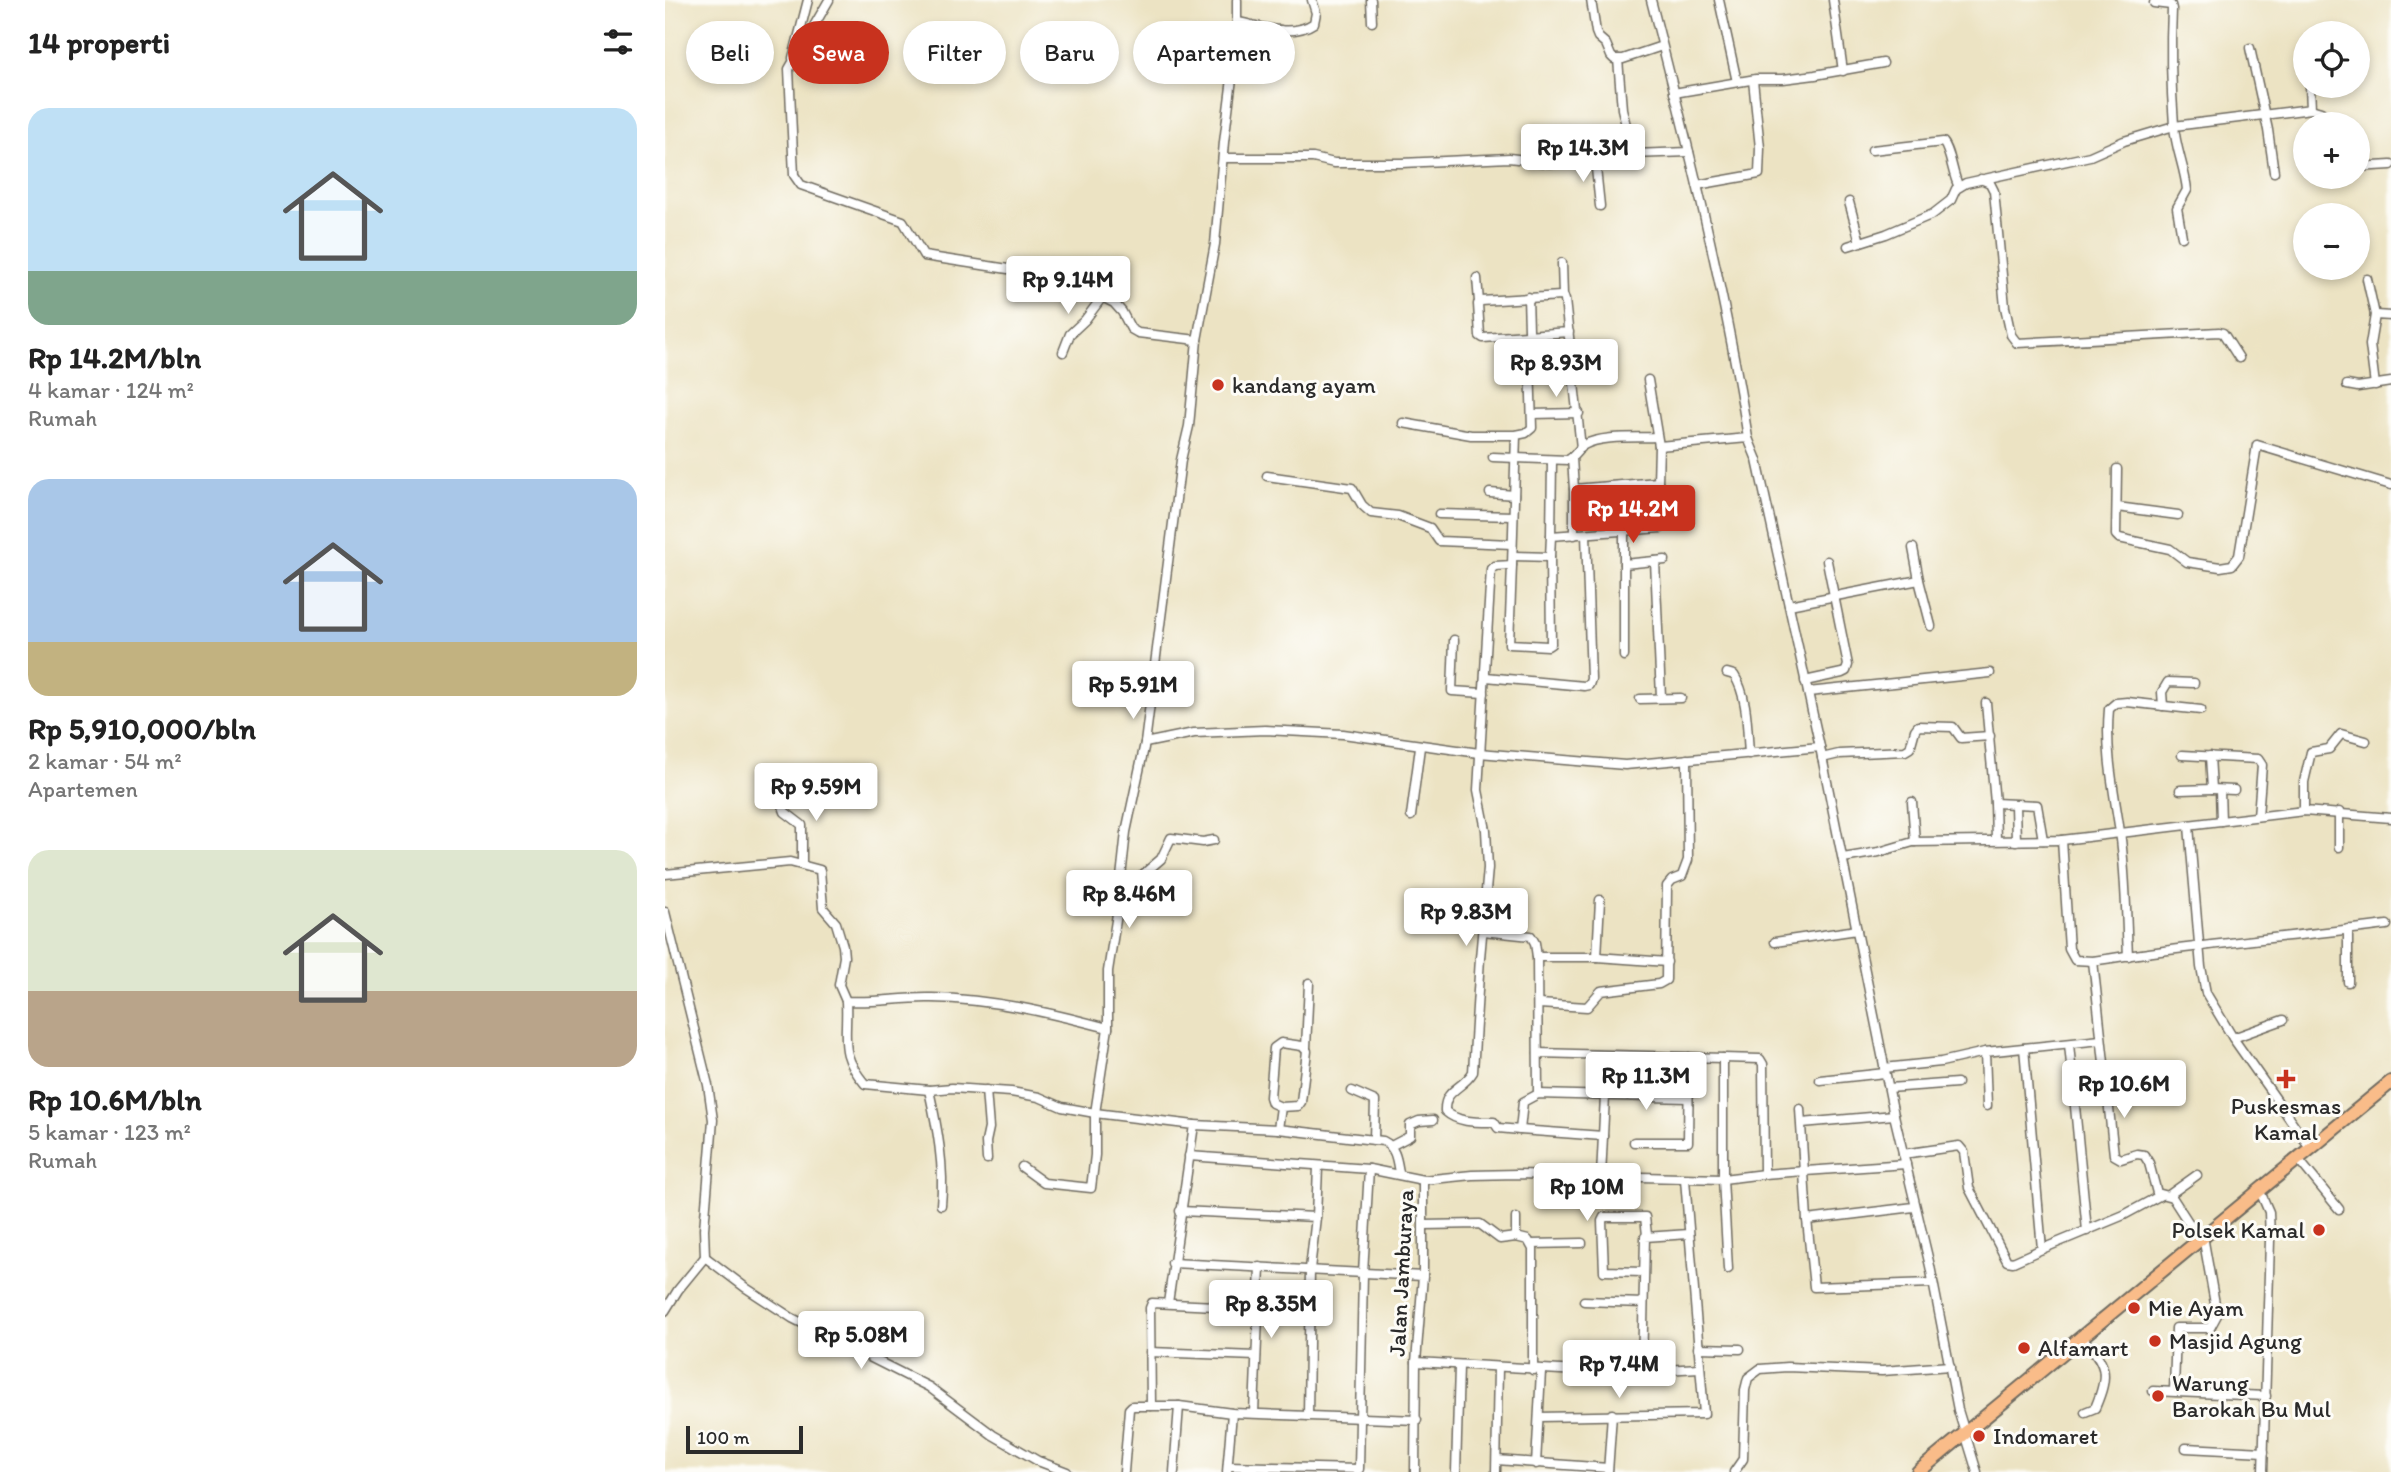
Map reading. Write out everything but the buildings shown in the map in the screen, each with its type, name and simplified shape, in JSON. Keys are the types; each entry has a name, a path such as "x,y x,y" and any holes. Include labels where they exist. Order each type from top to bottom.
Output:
{"highway":[{"path":"1918,1472 2391,1082"}],"street":[{"path":"802,21 808,0"},
{"path":"816,21 829,0"},
{"path":"1237,0 1238,21"},
{"path":"1295,31 1314,23 1316,13 1312,0"},
{"path":"1371,0 1372,22"},
{"path":"1591,0 1598,37 1607,44 1611,56 1618,59 1663,46"},
{"path":"1651,0 1717,275 1748,438 1764,485 1843,858 1884,1070 1964,1433 1977,1472"},
{"path":"1719,0 1737,82"},
{"path":"1833,0 1843,71"},
{"path":"2154,3 2171,5 2172,9 2169,68 2174,126 2187,190 2177,208 2182,237"},
{"path":"2250,48 2274,172"},
{"path":"1618,59 1622,109 1633,154"},
{"path":"1674,93 1753,79 1783,79 1883,63"},
{"path":"1697,185 1759,174 1761,148 1753,79"},
{"path":"788,84 794,174 801,185 903,220 924,256 1008,269 1043,269 1103,296 1119,308 1131,329 1138,333 1197,340"},
{"path":"1022,1167 1044,1183 1091,1188 1095,1155 1095,1113 1108,1028 1108,971 1126,832 1145,743 1181,460 1189,426 1197,340 1215,244 1231,84"},
{"path":"2311,98 2311,109"},
{"path":"1848,246 1933,214 1951,200 1959,187 1981,179 2090,156 2123,141 2174,126 2311,109 2321,112"},
{"path":"1872,150 1945,143 1959,187"},
{"path":"1223,158 1313,158 1334,163 1509,158 1550,163 1633,154 1689,152"},
{"path":"1595,159 1600,206"},
{"path":"2370,166 2391,165"},
{"path":"1981,179 1990,183 1994,191 2005,307 2011,335 2017,343 2219,332 2223,333 2239,358"},
{"path":"1849,202 1860,242"},
{"path":"1562,263 1563,296 1581,447"},
{"path":"1477,278 1482,338 1569,331"},
{"path":"2367,280 2375,316 2370,345 2375,386"},
{"path":"1063,352 1070,334 1085,320 1103,296"},
{"path":"1479,302 1563,296"},
{"path":"1403,423 1471,435 1515,435 1530,430 1533,414 1528,297"},
{"path":"2375,316 2391,316"},
{"path":"1551,536 1663,527 1658,482 1658,441 1648,380"},
{"path":"2347,385 2375,386 2391,382"},
{"path":"1533,414 1579,413"},
{"path":"1515,435 1509,645 1548,646 1551,643 1552,461"},
{"path":"1493,457 1552,461 1572,458 1581,447 1599,440 1748,438"},
{"path":"2117,469 2116,535 2119,538 2170,549 2187,562 2227,566 2236,562 2239,556 2259,444 2364,479 2391,485"},
{"path":"1572,458 1574,535"},
{"path":"1267,476 1352,488 1362,505 1371,513 1398,516 1430,528 1439,541 1512,544"},
{"path":"1574,489 1658,482"},
{"path":"1490,493 1514,495"},
{"path":"2117,507 2178,515"},
{"path":"1439,514 1513,516"},
{"path":"1624,531 1624,656"},
{"path":"1486,677 1589,685 1591,679 1586,534"},
{"path":"1913,548 1931,626"},
{"path":"1550,557 1512,561 1491,569 1478,790 1486,830 1488,868 1473,1072 1469,1079 1444,1100 1445,1111 1451,1116 1470,1122 1494,1122 1498,1128 1604,1136"},
{"path":"1623,564 1665,560"},
{"path":"1655,561 1661,698"},
{"path":"1805,681 1842,673 1847,668 1827,561"},
{"path":"1789,605 1919,580"},
{"path":"1454,640 1452,691 1484,693"},
{"path":"1727,673 1737,679 1745,708 1749,754"},
{"path":"1808,692 1990,673"},
{"path":"2163,706 2162,692 2168,682 2194,683"},
{"path":"1640,699 1681,698"},
{"path":"1986,702 1996,840"},
{"path":"2128,956 2121,833 2112,794 2108,746 2109,709 2112,705 2127,702 2200,710"},
{"path":"1822,758 1839,754 1908,750 1918,726 1953,727 1961,738 1990,736"},
{"path":"1145,743 1193,733 1265,730 1343,734 1394,740 1420,747 1625,765 1820,747"},
{"path":"2304,811 2304,782 2311,752 2329,749 2341,734 2366,741"},
{"path":"1411,816 1420,747"},
{"path":"2182,755 2257,759 2260,762 2258,816"},
{"path":"2210,756 2221,821"},
{"path":"1539,1004 1587,1007 1601,991 1660,984 1668,976 1668,886 1672,880 1684,873 1688,860 1687,760"},
{"path":"2180,790 2234,790"},
{"path":"780,798 785,811 801,825 802,864"},
{"path":"1912,802 1915,842"},
{"path":"1995,803 2037,805 2043,840"},
{"path":"2015,805 2016,841"},
{"path":"1843,858 1915,842 2062,839 2304,811 2391,818"},
{"path":"2339,812 2339,848"},
{"path":"2189,826 2199,947 2206,993 2233,1038 2311,1149"},
{"path":"1119,895 1161,859 1171,838 1203,842 1215,839"},
{"path":"2062,839 2069,949 2075,960 2093,961 2387,925"},
{"path":"665,874 790,862 820,870 823,908 836,923 844,957 839,985 846,1001 845,1051 853,1069 865,1084 929,1090 986,1090 1039,1097 1062,1107 1095,1113 1194,1125 1278,1129 1383,1141 1391,1146 1399,1173"},
{"path":"1597,957 1600,900"},
{"path":"665,912 708,1085 713,1120 704,1229 705,1257 665,1311"},
{"path":"2348,929 2348,982"},
{"path":"1775,942 1857,930"},
{"path":"1483,931 1531,936 1535,943 1539,1004 1538,1094"},
{"path":"1537,957 1597,957 1667,962"},
{"path":"2093,961 2115,1155 2122,1159 2137,1154 2144,1155 2150,1163 2157,1193 2165,1195 2201,1238 2217,1315 2210,1328 2176,1328 2174,1391"},
{"path":"1305,1048 1281,1043 1274,1048 1270,1097 1272,1103 1281,1107 1298,1106 1301,1102 1307,1051 1305,1048 1310,983"},
{"path":"846,1001 933,998 988,1003 1053,1013 1108,1028"},
{"path":"2233,1038 2283,1020"},
{"path":"1820,1080 1941,1062 1985,1052 2101,1040"},
{"path":"2070,1044 2087,1231"},
{"path":"2024,1048 2042,1249"},
{"path":"1985,1052 1987,1106"},
{"path":"1538,1053 1763,1061 1764,1174"},
{"path":"1601,1176 1607,1056"},
{"path":"1635,1142 1688,1142 1689,1057"},
{"path":"1723,1058 1723,1180 1728,1269"},
{"path":"1889,1088 1957,1083"},
{"path":"929,1090 940,1158 941,1205"},
{"path":"986,1090 989,1128 987,1159"},
{"path":"1352,1091 1375,1101 1374,1140"},
{"path":"1520,1130 1523,1102 1538,1094 1688,1098"},
{"path":"1278,1129 1281,1107"},
{"path":"1800,1109 1814,1287 1933,1283"},
{"path":"1802,1123 1894,1115"},
{"path":"1391,1146 1410,1136 1410,1125 1413,1123 1433,1120"},
{"path":"1168,1303 1194,1125"},
{"path":"1903,1154 1959,1146 1964,1152 1969,1188 2007,1261 2013,1262 2124,1215 2165,1195 2197,1175"},
{"path":"1189,1156 1369,1169 1423,1180"},
{"path":"2298,1159 2339,1209"},
{"name":"Jalan Jamburaya","path":"1415,1472 1416,1362 1423,1276 1423,1180 1472,1174 1723,1180 1764,1174 1906,1164"},
{"path":"1308,1416 1310,1269 1318,1167"},
{"path":"1232,1413 1227,1469 1359,1469 1363,1273 1369,1169"},
{"path":"1539,1417 1704,1413 1685,1179"},
{"path":"2259,1189 2269,1212 2270,1240 2263,1472"},
{"path":"1807,1220 1915,1207"},
{"path":"1180,1211 1316,1217"},
{"path":"1642,1371 1643,1272 1647,1236 1645,1217 1604,1217 1604,1271 1643,1272"},
{"path":"1516,1218 1516,1237"},
{"path":"1424,1228 1482,1226 1500,1239 1525,1238 1531,1244 1539,1417 1536,1464"},
{"path":"1647,1236 1689,1234"},
{"path":"1531,1244 1582,1243"},
{"path":"705,1257 792,1318 929,1387 993,1435 1038,1461 1067,1472"},
{"path":"1172,1263 1423,1276"},
{"path":"1254,1413 1260,1267"},
{"path":"1584,1301 1643,1304"},
{"path":"1150,1406 1151,1305 1168,1303 1258,1308"},
{"path":"2080,1336 2098,1356 2105,1372 2105,1384 2095,1408 2085,1412"},
{"path":"1698,1348 1740,1349"},
{"path":"1150,1352 1256,1356"},
{"path":"1416,1362 1614,1373 1699,1368"},
{"path":"1456,1472 1459,1366"},
{"path":"1734,1472 1744,1459 1745,1390 1748,1378 1760,1369 1787,1367 1882,1371 1950,1366"},
{"path":"1496,1472 1498,1368"},
{"path":"2153,1391 2266,1396"},
{"path":"1124,1472 1129,1409 1132,1406 1179,1406 1232,1413 1416,1420"},
{"path":"1174,1472 1179,1406"},
{"path":"1497,1460 1608,1470 1612,1414"},
{"path":"2186,1448 2264,1452"},
{"path":"1035,1472 1038,1461"}],"place":[{"name":"kandang ayam","path":"1218,385"},
{"name":"Puskesmas Kamal","path":"2286,1079"},
{"name":"Polsek Kamal","path":"2319,1230"},
{"name":"Mie Ayam","path":"2134,1308"},
{"name":"Masjid Agung","path":"2155,1341"},
{"name":"Alfamart","path":"2024,1348"},
{"name":"Warung Barokah Bu Mul","path":"2158,1396"},
{"name":"Indomaret","path":"1979,1436"}]}
